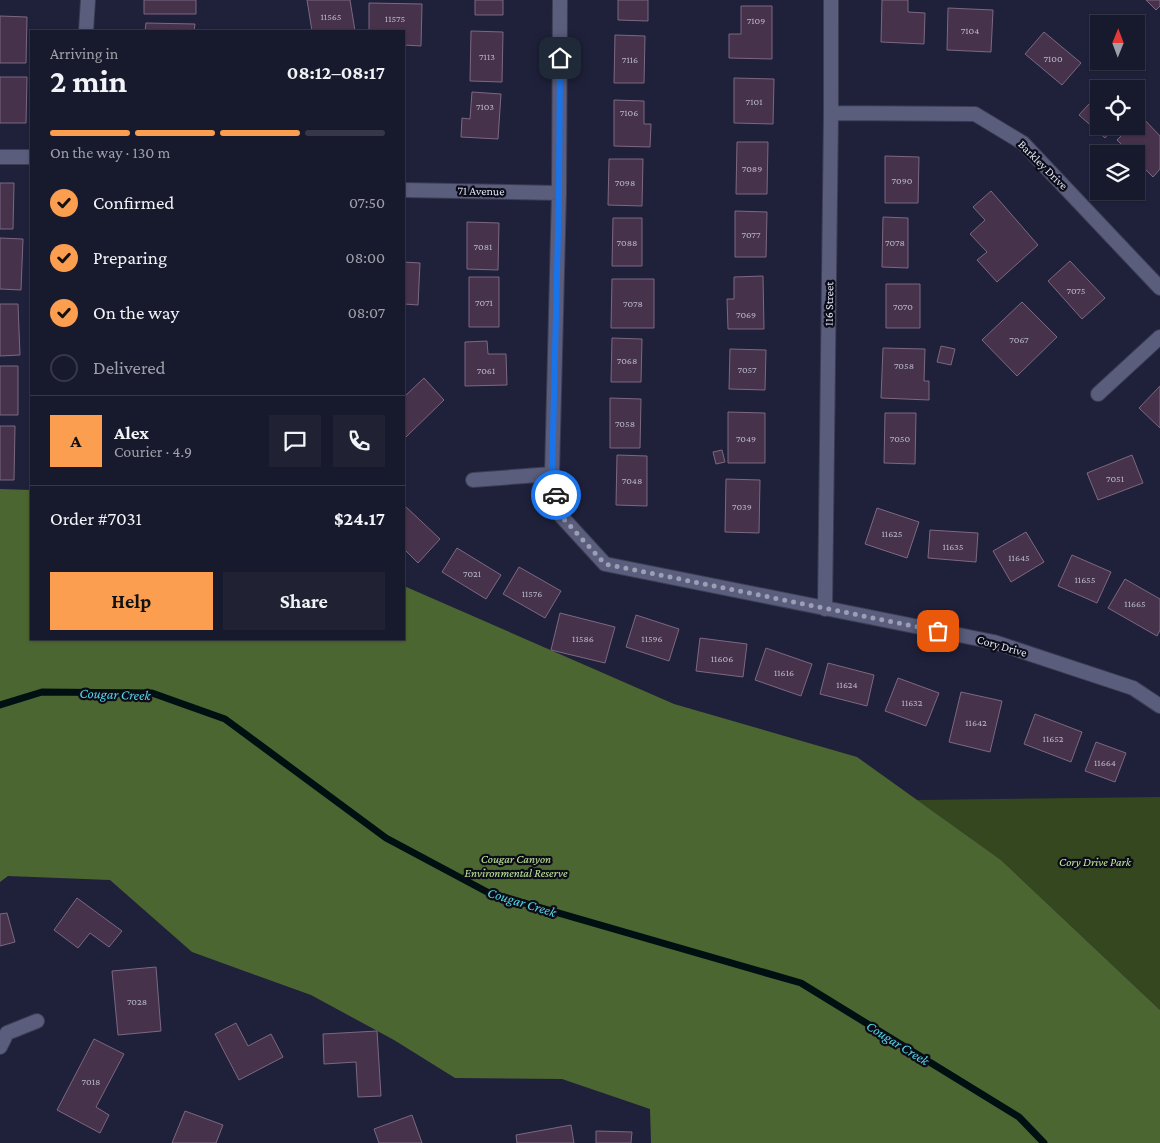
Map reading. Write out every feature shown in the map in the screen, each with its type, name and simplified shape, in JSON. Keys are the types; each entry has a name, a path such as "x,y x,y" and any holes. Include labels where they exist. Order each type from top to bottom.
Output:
{"street":[{"path":"86,30 88,0"},
{"path":"473,480 552,474 559,193 560,0"},
{"name":"116 Street","path":"825,609 831,0"},
{"name":"Barkley Drive","path":"831,113 975,114 1023,143 1160,288"},
{"path":"0,157 30,158"},
{"name":"71 Avenue","path":"405,190 559,193"},
{"path":"1098,394 1160,336"},
{"name":"Cory Drive","path":"552,474 561,516 605,564 994,642 1133,688 1160,706"},
{"path":"0,1047 7,1033 37,1021"}],"green space":[{"name":"Cougar Canyon Environmental Reserve","path":"0,489 30,490 30,640 405,640 405,586 674,704 857,757 1001,860 1160,1010 1160,1143 651,1143 650,1109 562,1079 455,1078 394,1040 311,995 192,952 110,880 8,876 0,882"},
{"name":"Cory Drive Park","path":"1160,797 1160,1010 1001,860 917,800"}],"building":[{"path":"144,0 196,0 196,14 144,14"},
{"path":"307,0 350,0 355,30 312,30"},
{"path":"475,0 503,0 503,15 475,15"},
{"path":"618,0 648,0 648,21 618,20"},
{"path":"882,0 908,0 908,12 925,13 924,44 881,42"},
{"path":"1146,0 1160,0 1160,6 1156,10"},
{"path":"369,3 422,4 421,46 405,45 405,30 369,30"},
{"path":"741,6 772,6 772,59 729,58 729,34 741,34"},
{"path":"948,8 993,10 991,52 947,50"},
{"path":"0,16 27,17 26,63 0,63"},
{"path":"146,23 195,24 194,30 145,30"},
{"path":"471,31 503,32 502,82 470,81"},
{"path":"1044,32 1081,63 1062,85 1025,54"},
{"path":"615,35 645,36 644,83 614,83"},
{"path":"0,77 27,77 26,123 0,123"},
{"path":"734,78 774,79 773,124 734,123"},
{"path":"472,92 501,94 498,139 461,137 462,118 470,119"},
{"path":"614,100 644,101 644,124 651,124 650,147 614,146"},
{"path":"1090,103 1090,125 1079,115"},
{"path":"1145,120 1160,136 1160,169 1153,177 1145,169 1145,145 1122,145 1117,140 1122,135 1145,135"},
{"path":"737,142 768,142 767,194 736,194"},
{"path":"885,156 919,157 918,203 885,203"},
{"path":"609,159 643,159 642,206 608,205"},
{"path":"0,183 14,183 13,229 0,229"},
{"path":"991,191 1038,245 997,282 977,260 987,252 970,234 985,220 973,207"},
{"path":"735,211 767,212 766,257 735,257"},
{"path":"883,217 908,218 908,268 882,267"},
{"path":"613,218 642,218 642,266 612,266"},
{"path":"467,222 499,223 498,270 467,269"},
{"path":"0,238 23,239 21,290 0,289"},
{"path":"1070,261 1105,298 1082,319 1048,281"},
{"path":"405,262 420,263 418,305 405,304"},
{"path":"763,276 764,329 728,329 727,299 734,299 734,277"},
{"path":"469,277 499,277 499,327 469,327"},
{"path":"612,279 654,279 654,328 611,328"},
{"path":"886,284 920,284 920,328 886,328"},
{"path":"1022,302 1057,337 1017,376 982,340"},
{"path":"0,304 18,304 20,355 0,356"},
{"path":"612,338 642,339 641,382 611,382"},
{"path":"487,341 488,354 506,354 507,385 465,386 465,342"},
{"path":"941,346 955,349 951,365 937,362"},
{"path":"883,348 925,349 924,381 929,381 929,400 881,398"},
{"path":"730,349 766,350 765,390 729,389"},
{"path":"0,366 18,366 18,415 0,415"},
{"path":"424,378 444,400 406,437 405,436 405,396"},
{"path":"1160,386 1160,428 1139,408"},
{"path":"610,398 641,399 640,448 610,448"},
{"path":"728,412 765,413 765,463 728,463"},
{"path":"885,413 916,413 915,464 884,463"},
{"path":"0,426 15,426 14,480 0,480"},
{"path":"722,450 725,462 716,464 713,452"},
{"path":"617,455 647,456 647,506 616,505"},
{"path":"1132,455 1143,483 1098,500 1087,473"},
{"path":"726,479 760,480 759,533 725,532"},
{"path":"405,506 440,539 418,563 405,550"},
{"path":"877,508 919,522 907,558 865,544"},
{"path":"930,530 978,533 976,562 928,558"},
{"path":"1026,532 1044,562 1011,582 993,551"},
{"path":"457,548 501,575 486,599 442,572"},
{"path":"1072,555 1111,572 1097,603 1058,586"},
{"path":"519,567 561,591 545,618 503,594"},
{"path":"1125,579 1160,599 1160,630 1157,636 1108,608"},
{"path":"560,613 615,627 605,663 551,650"},
{"path":"636,615 679,629 669,661 626,647"},
{"path":"700,638 747,644 743,677 696,671"},
{"path":"766,648 812,664 801,696 755,680"},
{"path":"828,663 874,675 867,706 820,694"},
{"path":"898,678 939,693 926,726 885,711"},
{"path":"961,692 1002,701 990,752 949,742"},
{"path":"1035,714 1082,732 1071,762 1024,744"},
{"path":"1096,742 1126,753 1115,782 1085,771"},
{"path":"77,898 122,931 109,947 90,933 78,948 54,930"},
{"path":"7,913 15,942 0,946 0,914"},
{"path":"156,967 161,1031 118,1035 112,971"},
{"path":"236,1023 248,1046 271,1034 283,1057 239,1080 215,1034"},
{"path":"377,1031 381,1096 358,1097 356,1062 324,1064 323,1034"},
{"path":"94,1039 124,1054 96,1107 109,1115 100,1133 57,1110"},
{"path":"185,1111 223,1125 216,1143 172,1143"},
{"path":"412,1115 422,1143 379,1143 374,1129"},
{"path":"571,1125 574,1143 517,1143 516,1135"},
{"path":"596,1131 632,1132 631,1143 596,1143"}],"waterway":[{"name":"Cougar Creek","path":"0,705 42,692 152,693 225,719 386,838 489,893 801,983 1019,1117 1044,1143"}],"way so far":[{"path":"556,495 561,516 605,564 938,631"}],"route":[{"path":"556,495 552,474 559,193 560,58"}]}
